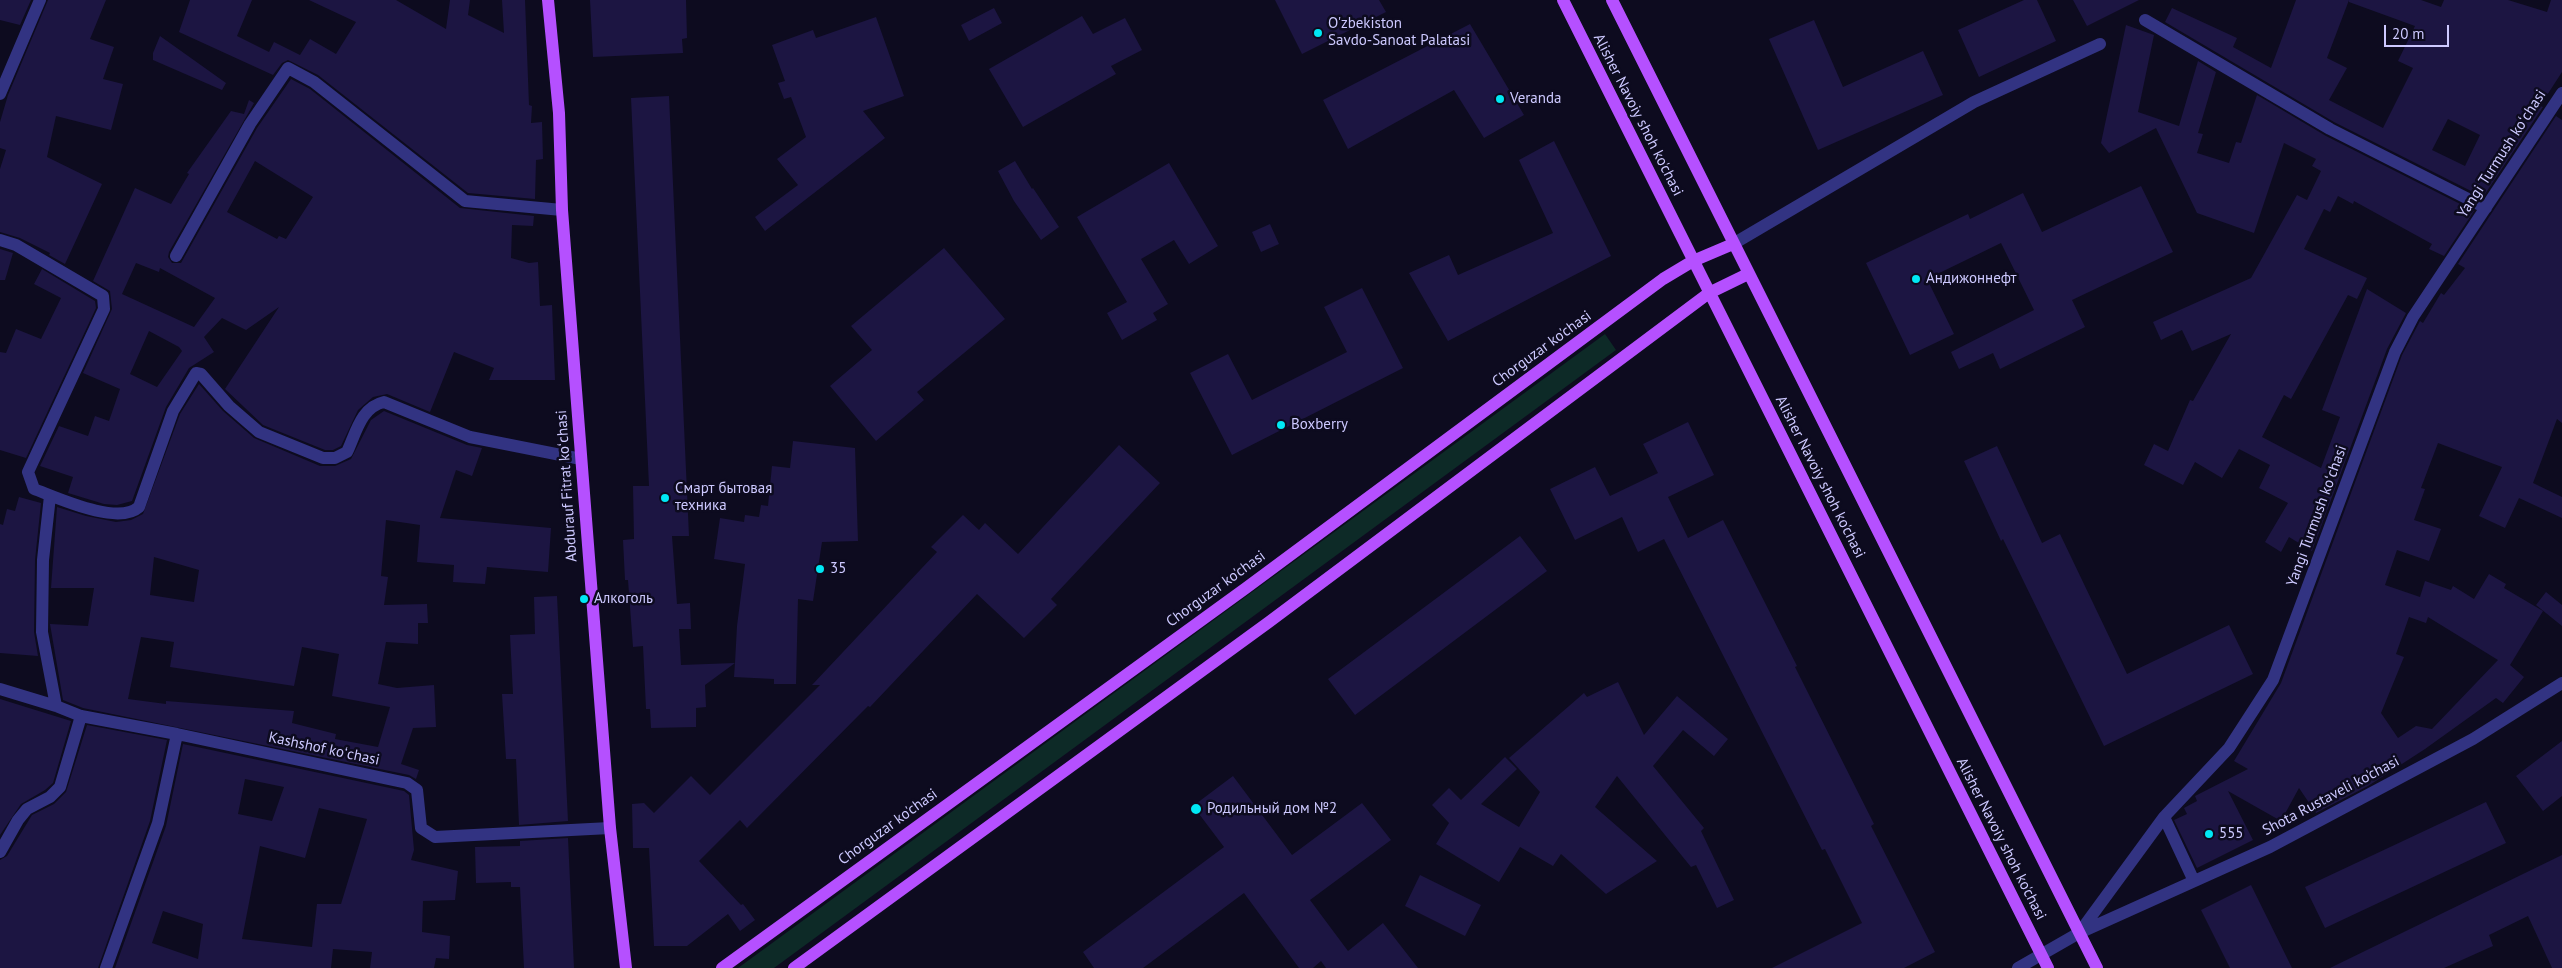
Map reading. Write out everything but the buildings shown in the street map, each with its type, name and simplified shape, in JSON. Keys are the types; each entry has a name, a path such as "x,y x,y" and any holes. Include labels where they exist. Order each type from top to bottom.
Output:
{"main road":[{"name":"Abdurauf Fitrat koʻchasi","path":"548,0 559,112 562,210 581,458 610,828 623,966"},
{"name":"Alisher Navoiy shoh ko'chasi","path":"1563,0 2048,968"},
{"name":"Alisher Navoiy shoh ko'chasi","path":"1612,0 2097,968"},
{"name":"Chorguzar ko'chasi","path":"722,968 1246,588 1663,280 1693,261 1733,244"},
{"path":"794,968 1269,622 1709,293 1748,274"}],"street":[{"path":"0,94 40,0"},
{"path":"2145,20 2330,129 2486,208"},
{"path":"1733,244 1974,102 2100,44"},
{"path":"176,256 250,124 288,68 314,82 465,201 562,210"},
{"name":"Yangi Turmush koʻchasi","path":"2078,933 2164,817 2229,748 2273,680 2395,352 2413,317 2562,93"},
{"path":"0,240 16,245 103,296 105,303 28,472 34,489 50,496 82,508 126,514 133,512 139,507 173,411 196,373 202,374 229,406 259,432 323,458 335,458 347,452 367,410 374,405 384,402 470,437 581,458"},
{"path":"50,496 43,560 42,632 56,706"},
{"name":"Shota Rustaveli ko'chasi","path":"2018,968 2078,933 2193,879 2270,846 2473,739 2562,682"},
{"name":"Kashshof koʻchasi","path":"0,689 56,706 81,716 177,734 407,783 417,790 421,828 435,837 610,828"},
{"path":"0,852 18,820 27,809 50,797 60,787 81,716"},
{"path":"106,968 158,824 177,734"},
{"path":"2164,817 2193,879"}],"green space":[{"path":"1605,334 1616,350 774,968 738,968"}],"place":[{"name":"O'zbekiston Savdo-Sanoat Palatasi","path":"1318,33"},
{"name":"Veranda","path":"1500,99"},
{"name":"Андижоннефт","path":"1916,279"},
{"name":"Boxberry","path":"1281,425"},
{"name":"Смарт бытовая техника","path":"665,498"},
{"name":"35","path":"820,569"},
{"name":"Алкоголь","path":"584,599"},
{"name":"Родильный дом №2","path":"1196,809"},
{"name":"555","path":"2209,834"}]}
